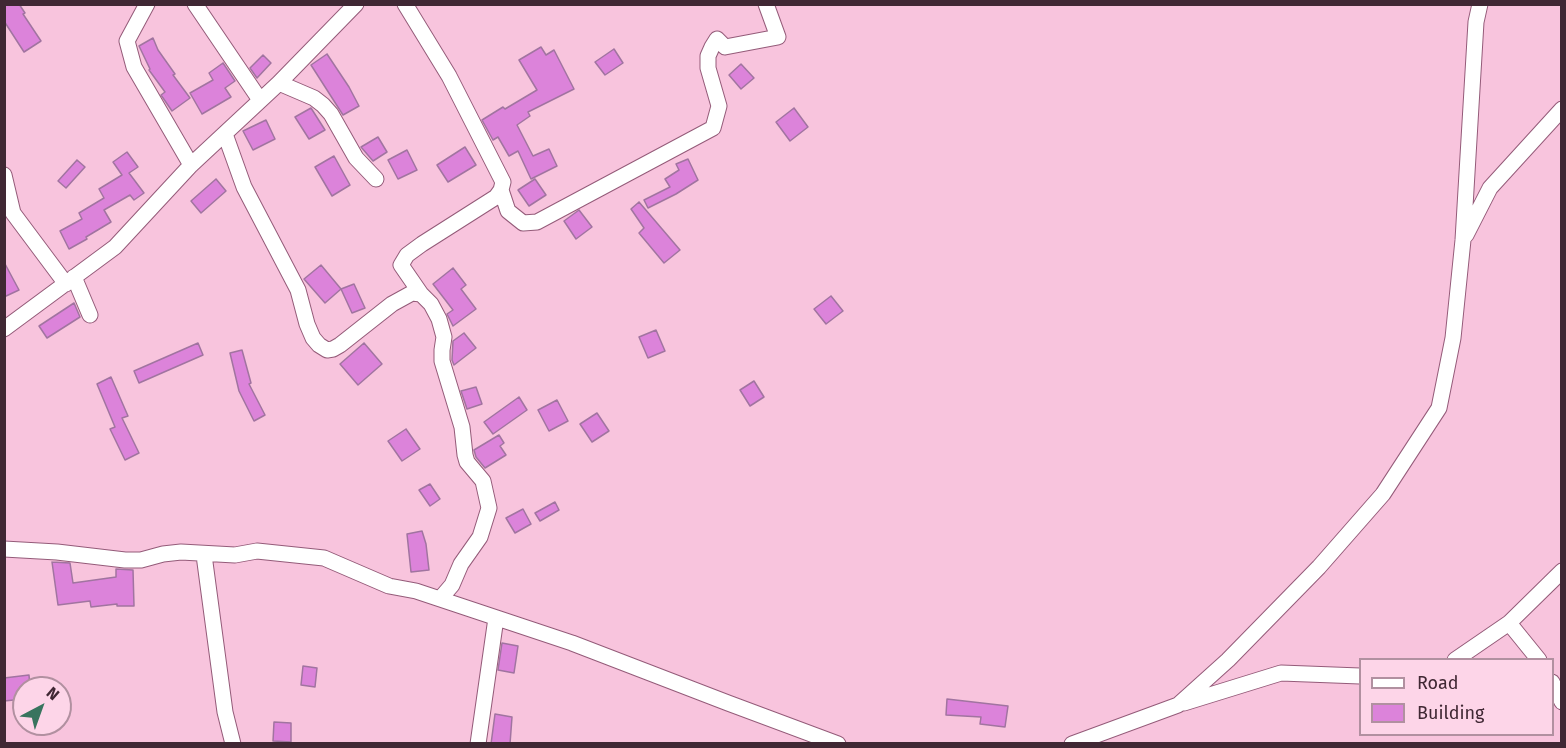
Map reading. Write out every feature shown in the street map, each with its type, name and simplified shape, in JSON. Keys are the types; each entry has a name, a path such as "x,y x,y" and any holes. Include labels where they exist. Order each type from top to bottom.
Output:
{"street":[{"path":"195,4 260,100"},
{"path":"4,329 115,247 191,165 279,82 356,4"},
{"path":"405,4 448,76 503,182 496,198 422,244 403,260 401,265 404,273 431,304 439,319 444,337 442,361 462,427 465,455 467,462 483,481 489,508 480,537 461,564 452,585 440,599"},
{"path":"501,190 508,211 523,223 537,222 714,128 718,106 708,68 708,56 717,39 724,47 778,37 766,4"},
{"path":"1178,705 1228,660 1319,567 1383,494 1439,408 1453,338 1463,240 1476,22 1480,4"},
{"path":"147,5 127,41 134,67 191,165"},
{"path":"279,82 314,98 323,105 332,114 356,158 376,179"},
{"path":"1463,240 1490,188 1562,109"},
{"path":"225,134 244,187 298,290 307,324 319,345 327,350 333,349 392,304 412,293 421,294"},
{"path":"4,175 13,213 70,280 90,315"},
{"path":"4,549 57,552 125,560 141,560 180,552 235,555 257,551 324,558 375,581 440,599 572,643 838,744"},
{"path":"204,555 225,712 233,744"},
{"path":"1458,658 1509,623 1562,571"},
{"path":"478,744 496,618"},
{"path":"1509,623 1537,658"},
{"path":"1072,744 1178,705 1281,673 1359,676"},
{"path":"1554,686 1562,702"}],"building":[{"path":"4,4 19,4 41,41 24,52 4,21"},
{"path":"153,38 158,50 175,74 173,75 190,98 172,111 161,95 165,92 149,70 139,46"},
{"path":"541,47 546,55 554,50 574,89 528,112 530,116 517,125 533,156 549,149 557,166 531,179 518,151 509,156 498,137 493,140 482,120 537,90 519,60"},
{"path":"614,49 623,63 605,75 595,62"},
{"path":"327,54 359,106 343,115 311,65"},
{"path":"263,55 271,63 257,78 250,68"},
{"path":"223,63 235,81 225,88 231,97 202,114 190,93 213,80 209,73"},
{"path":"741,64 754,78 741,89 729,75"},
{"path":"311,108 325,130 309,139 295,117"},
{"path":"794,108 808,127 790,141 776,122"},
{"path":"266,120 275,139 253,150 243,131"},
{"path":"378,137 387,152 373,161 361,147"},
{"path":"465,147 476,165 448,182 437,165"},
{"path":"407,150 417,170 398,179 388,160"},
{"path":"127,152 138,167 129,173 144,193 134,200 130,195 104,210 111,222 69,249 60,231 82,219 79,213 104,198 99,189 122,175 113,162"},
{"path":"334,156 350,185 332,196 315,167"},
{"path":"688,159 698,180 648,208 644,200 670,187 665,179 679,170 676,164"},
{"path":"77,160 85,167 66,188 58,181"},
{"path":"216,179 226,191 201,213 191,201"},
{"path":"535,179 546,195 529,206 518,190"},
{"path":"639,202 680,250 664,263 639,233 644,228 631,209"},
{"path":"579,210 592,227 576,239 564,221"},
{"path":"4,262 19,290 4,297"},
{"path":"321,265 341,289 325,303 304,279"},
{"path":"453,268 466,285 461,289 476,309 453,326 447,314 453,310 433,284"},
{"path":"354,284 365,308 352,313 341,289"},
{"path":"831,296 843,311 826,324 814,309"},
{"path":"74,303 80,317 47,338 39,326"},
{"path":"656,330 665,351 648,358 639,337"},
{"path":"464,333 476,348 454,365 453,341"},
{"path":"198,343 203,355 139,383 134,371"},
{"path":"364,343 382,364 358,385 340,364"},
{"path":"242,350 251,383 249,384 265,415 254,421 239,391 230,353"},
{"path":"111,377 128,416 122,418 139,453 125,460 110,429 115,427 97,384"},
{"path":"754,381 764,397 750,406 740,390"},
{"path":"476,387 482,404 467,409 461,391"},
{"path":"519,397 527,410 493,434 484,422"},
{"path":"557,400 568,421 549,431 538,410"},
{"path":"597,413 609,431 592,442 580,424"},
{"path":"406,429 420,449 402,461 388,441"},
{"path":"499,435 504,443 500,446 506,455 485,468 476,457 474,450"},
{"path":"430,484 440,499 430,506 419,490"},
{"path":"555,502 559,510 540,521 535,513"},
{"path":"523,509 531,524 515,533 506,518"},
{"path":"422,531 429,570 411,572 407,534"},
{"path":"52,562 70,563 73,583 116,577 116,569 133,570 134,606 117,606 117,604 91,607 90,601 58,605"},
{"path":"502,643 518,646 514,673 498,670"},
{"path":"303,666 317,668 315,687 301,685"},
{"path":"12,677 12,700 4,701 4,678"},
{"path":"947,699 1008,706 1005,727 980,724 981,717 946,715"},
{"path":"495,714 512,717 510,744 491,744"},
{"path":"274,722 291,723 291,742 273,741"}]}
